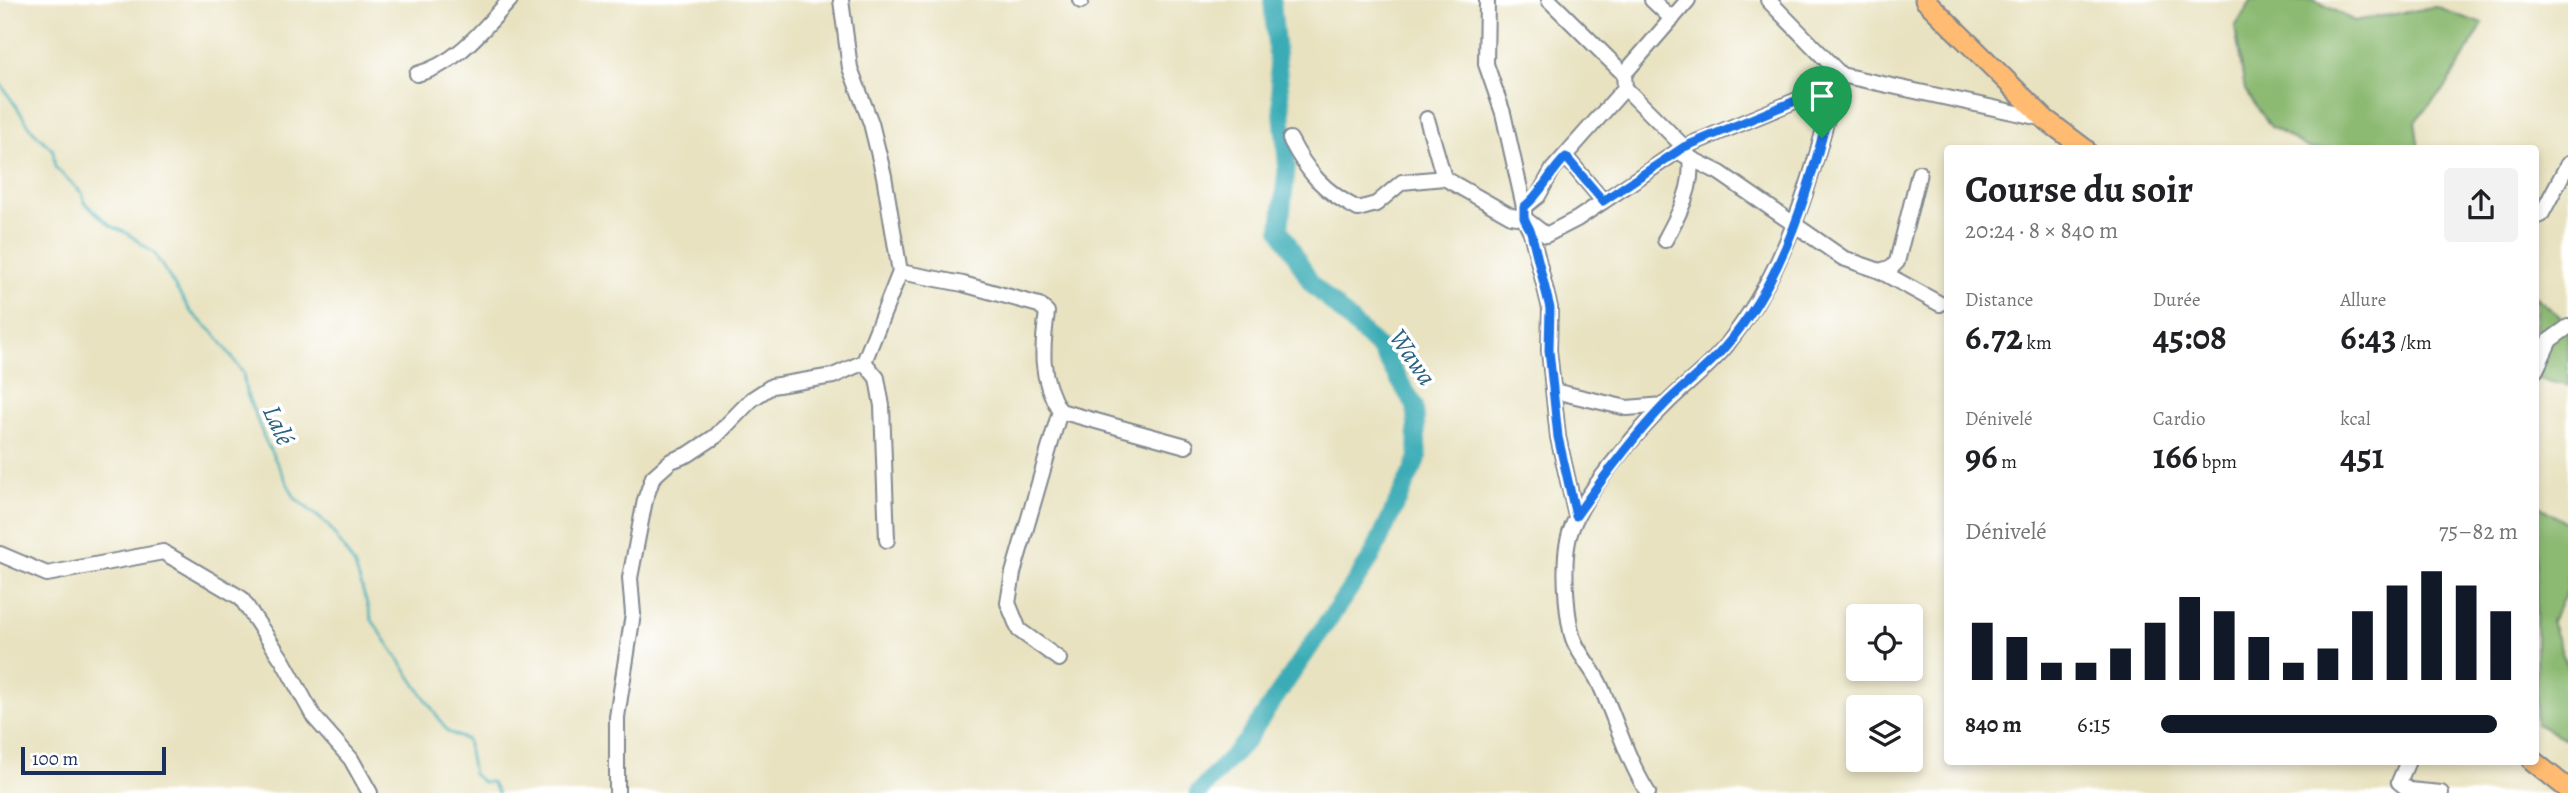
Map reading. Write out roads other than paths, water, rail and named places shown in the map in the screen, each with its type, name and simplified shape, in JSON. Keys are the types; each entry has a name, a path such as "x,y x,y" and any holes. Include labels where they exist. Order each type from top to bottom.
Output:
{"highway":[{"path":"1925,0 2045,119 2080,145"},
{"path":"2538,765 2568,789"}],"street":[{"path":"417,74 437,69 463,50 510,0"},
{"path":"617,793 617,717 632,614 630,578 645,500 653,477 671,461 689,454 716,436 752,399 772,386 833,376 864,362 900,272 881,163 871,123 850,68 841,0"},
{"path":"1487,0 1486,64 1503,113 1524,212 1550,308 1549,350 1558,437 1576,516"},
{"path":"1549,0 1625,81 1683,152 1692,173 1685,198 1665,240"},
{"path":"1652,0 1672,19"},
{"path":"1290,139 1307,171 1342,201 1359,209 1376,204 1402,182 1444,177 1511,216 1524,212 1538,196 1553,169 1566,157 1689,0"},
{"path":"1768,0 1838,80"},
{"path":"1524,212 1546,235 1683,152 1838,80 2045,119"},
{"path":"1648,793 1629,762 1601,685 1571,634 1565,563 1568,541 1576,516 1615,461 1664,405 1725,347 1762,293 1796,225 1838,80"},
{"path":"1427,119 1444,177"},
{"path":"1683,152 1720,173 1843,258 1880,271 1940,304"},
{"path":"1566,157 1603,201"},
{"path":"2539,216 2556,192 2568,164"},
{"path":"1880,271 1897,262 1919,173"},
{"path":"900,272 963,284 1040,305 1047,312 1042,352 1044,378 1060,411 1013,573 1008,603 1019,630 1059,659"},
{"path":"2539,364 2550,340 2568,327"},
{"path":"864,362 877,378 882,407 887,540"},
{"path":"1554,391 1627,408 1664,405"},
{"path":"1060,411 1186,446"},
{"path":"0,554 47,574 163,552 240,598 283,661 314,717 351,759 370,793"},
{"path":"2406,765 2399,782 2409,790 2441,793"}],"waterway":[{"name":"Wawa","path":"1198,793 1246,741 1371,558 1418,458 1415,406 1380,349 1311,283 1280,229 1287,166 1272,0"},
{"name":"Lalé","path":"0,83 33,131 53,150 55,167 83,194 85,203 111,226 127,233 154,253 191,312 216,335 243,373 246,392 265,440 295,498 328,525 355,566 372,620 448,732 467,740 473,774 482,782 491,782 498,793"}]}
